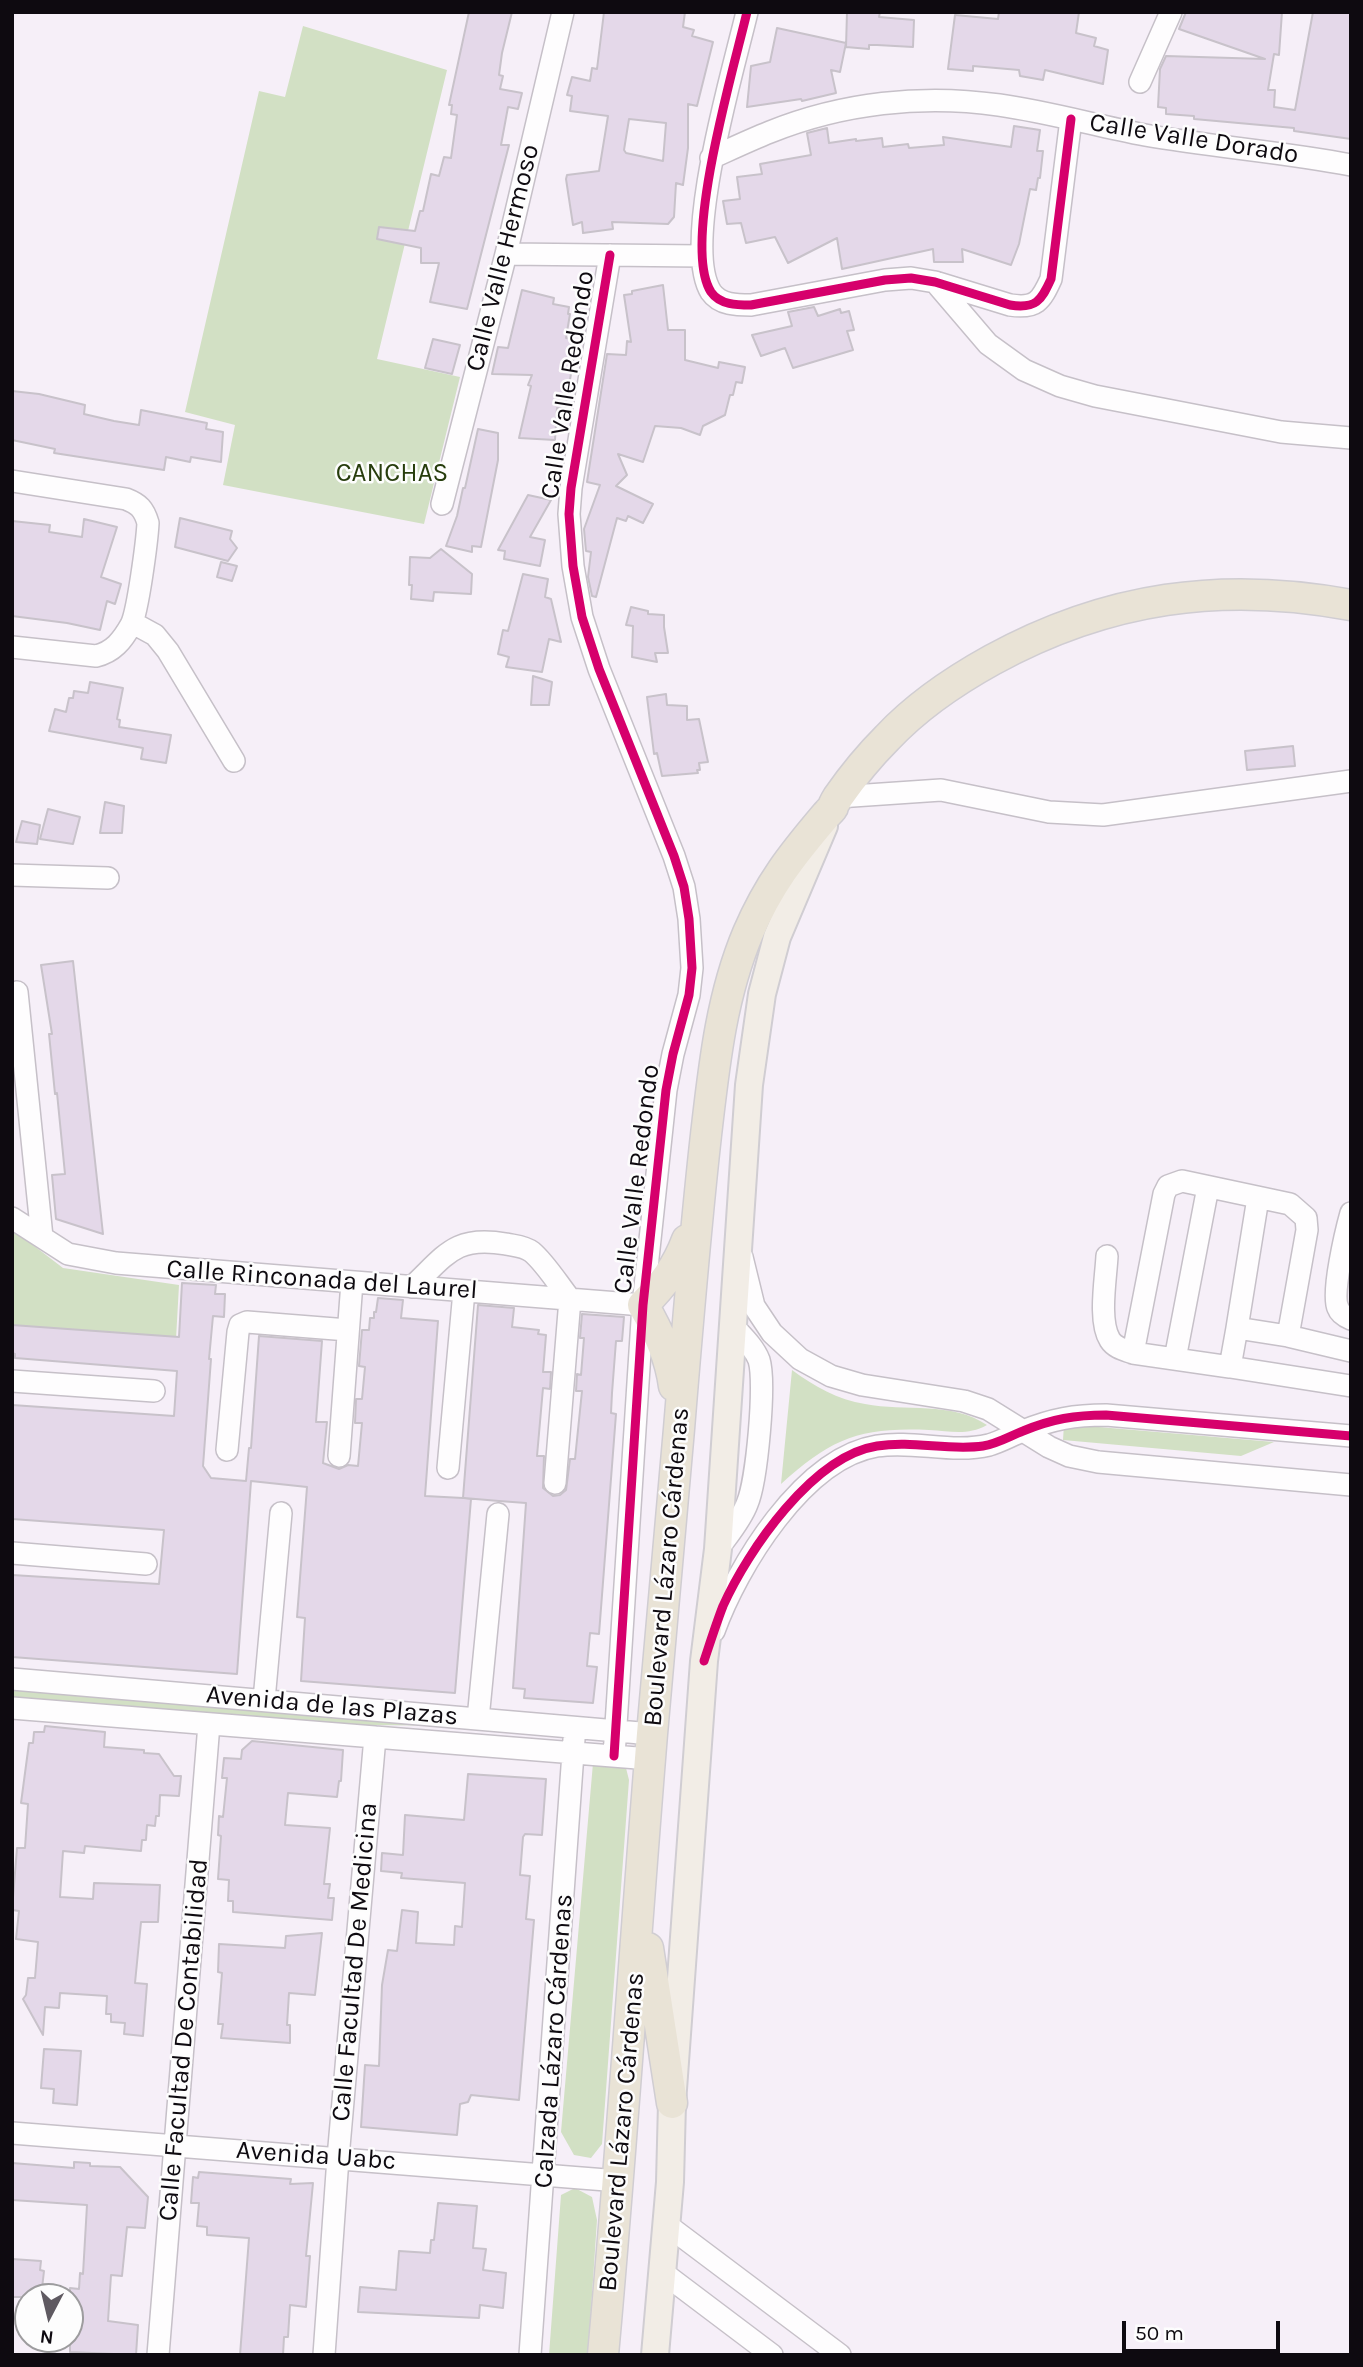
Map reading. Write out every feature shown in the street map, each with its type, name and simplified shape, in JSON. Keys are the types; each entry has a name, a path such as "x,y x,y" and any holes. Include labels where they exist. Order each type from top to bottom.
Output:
{"highway":[{"name":"Boulevard Lázaro Cárdenas","path":"603,2355 619,2181 651,1746 699,1199 720,1028 734,969 755,918 782,869 805,837 835,804 886,738 926,702 972,671 1033,638 1093,615 1142,603 1205,596 1275,595 1351,605"},
{"path":"679,1424 671,1368 658,1329 643,1305 676,1268 687,1242 699,1199"},
{"path":"640,1896 672,2103"}],"main road":[{"name":"Boulevard Lázaro Cárdenas","path":"655,2355 667,2225 672,2103 704,1661 718,1549 749,1085 762,994 777,937 835,804"}],"street":[{"name":"Calle Valle Hermoso","path":"443,504 563,12"},
{"path":"747,12 711,158 702,238 702,256 710,291 718,299 732,304 751,305 911,278 935,282 1022,307 1034,305 1044,295 1051,279 1071,119"},
{"path":"1140,82 1171,12"},
{"name":"Calle Valle Dorado","path":"711,158 771,131 833,112 890,102 967,102 1001,105 1177,140 1289,153 1351,164"},
{"path":"506,254 702,256"},
{"name":"Calle Valle Redondo","path":"610,255 571,488 569,514 573,566 582,617 599,669 684,887 692,968 690,995 666,1090 643,1305 614,1756"},
{"path":"935,282 988,344 1024,370 1060,386 1095,396 1281,432 1351,438"},
{"path":"12,481 126,499 137,503 145,512 148,523 133,623 116,647 108,653 76,655 12,647"},
{"path":"133,623 155,635 168,651 234,761"},
{"path":"835,804 941,790 1049,811 1102,815 1351,781"},
{"path":"12,875 108,878"},
{"path":"17,992 42,1216 42,1237"},
{"path":"1133,1353 1164,1194 1168,1186 1182,1181 1290,1205 1306,1219 1307,1230 1288,1336"},
{"path":"1175,1359 1208,1187"},
{"path":"1230,1367 1258,1198"},
{"path":"1351,1213 1343,1245 1336,1299 1337,1308 1351,1319"},
{"name":"Calle Rinconada del Laurel","path":"12,1218 68,1254 116,1264 643,1305"},
{"path":"738,1238 754,1306 772,1333 800,1359 831,1376 862,1385 964,1401 988,1409 1049,1447 1069,1456 1098,1462 1351,1485"},
{"path":"412,1287 449,1252 471,1242 484,1240 525,1248 534,1254 570,1299 555,1483"},
{"path":"1107,1256 1105,1325 1109,1339 1119,1349 1351,1386"},
{"path":"339,1456 352,1282"},
{"path":"448,1468 464,1291"},
{"path":"227,1450 240,1325 247,1322 348,1330"},
{"path":"1237,1328 1288,1336 1351,1351"},
{"path":"12,1381 154,1391"},
{"path":"704,1661 724,1605 745,1566 789,1503 814,1478 846,1457 876,1446 962,1449 991,1445 1024,1430 1074,1415 1106,1415 1351,1436"},
{"path":"264,1700 281,1513"},
{"path":"478,1719 498,1514"},
{"path":"12,1553 146,1564"},
{"name":"Avenida de las Plazas","path":"12,1679 615,1730 651,1746"},
{"name":"Avenida de las Plazas","path":"12,1708 614,1756 651,1746"},
{"name":"Calle Facultad De Contabilidad","path":"158,2355 209,1724"},
{"name":"Calzada Lázaro Cárdenas","path":"530,2355 575,1727"},
{"name":"Calle Facultad De Medicina","path":"324,2355 338,2158 375,1737"},
{"name":"Avenida Uabc","path":"12,2133 619,2181"},
{"path":"667,2225 840,2355"},
{"path":"662,2272 762,2351"}],"green space":[{"name":"CANCHAS","path":"303,26 447,70 377,359 460,377 424,524 223,485 235,425 185,412 259,91 285,97"},
{"path":"12,1231 63,1268 179,1285 176,1339 12,1326"},
{"path":"792,1370 827,1392 855,1402 944,1410 959,1413 987,1425 966,1432 905,1430 865,1434 832,1446 781,1484"},
{"path":"1064,1424 1274,1442 1241,1456 1063,1440"},
{"path":"12,1680 490,1726 359,1725 12,1698"},
{"path":"593,1763 625,1764 629,1780 602,2144 591,2158 574,2155 561,2132"},
{"path":"575,2188 592,2197 597,2220 588,2355 549,2355 561,2195"}],"building":[{"path":"469,12 512,12 502,53 499,75 503,76 500,89 522,93 518,109 508,107 501,145 509,145 467,309 430,302 439,263 421,263 421,248 377,239 379,227 415,231 420,211 423,211 431,174 439,176 444,157 451,158 457,115 451,114 452,105 449,105"},
{"path":"604,12 685,12 683,27 694,30 692,36 713,42 697,106 688,104 688,148 683,185 676,183 674,217 668,224 612,222 613,229 583,233 582,222 573,225 567,175 599,171 608,116 570,111 572,96 567,95 572,77 590,81 592,68 597,69","holes":["629,119 666,123 663,161 626,153 624,150"]},
{"path":"847,12 880,12 879,17 914,20 913,47 846,47"},
{"path":"999,12 1079,12 1076,33 1096,38 1094,46 1108,50 1103,84 1045,70 1043,80 1020,76 1019,70 973,66 973,71 948,69 955,15 998,19"},
{"path":"1186,12 1282,12 1279,55 1274,54 1268,90 1275,90 1274,107 1295,110 1313,12 1351,12 1351,139 1294,131 1294,128 1166,114 1166,108 1158,107 1160,69 1166,56 1265,59 1179,29"},
{"path":"777,28 846,43 840,72 831,70 836,93 802,101 747,107 751,66 770,62"},
{"path":"1014,126 1040,130 1037,151 1043,151 1040,178 1036,190 1030,189 1019,244 1011,265 962,249 963,262 934,262 933,249 842,269 837,238 788,263 775,237 746,243 741,223 727,224 723,201 740,199 737,177 762,174 760,164 811,155 807,133 827,128 829,143 882,138 883,147 908,144 909,148 944,145 943,137 1011,147"},
{"path":"663,285 668,330 685,330 685,360 718,368 719,362 745,367 742,383 736,382 725,415 703,426 700,435 681,428 655,426 643,462 618,454 627,475 616,486 653,504 643,523 628,516 626,521 617,518 596,597 592,596 588,577 591,552 586,551 584,529 600,485 587,482 607,354 626,355 627,341 631,342 624,295"},
{"path":"522,290 554,298 553,304 569,307 566,338 572,339 570,356 574,356 565,409 557,408 555,440 519,438 532,375 492,374 498,347 508,348"},
{"path":"814,307 818,316 840,309 841,313 849,311 854,330 847,331 853,350 793,368 785,348 761,356 752,335 792,326 788,312"},
{"path":"433,339 460,345 452,374 425,368"},
{"path":"12,391 39,394 85,405 84,414 114,421 139,425 141,410 207,423 206,429 223,432 221,462 191,457 190,462 166,457 164,470 54,453 55,449 12,440"},
{"path":"478,429 498,433 498,460 481,547 472,546 472,552 446,546 465,488"},
{"path":"528,495 551,500 530,537 545,540 540,566 504,559 505,551 498,550"},
{"path":"180,518 232,531 230,539 237,548 228,561 175,547"},
{"path":"84,519 117,527 101,577 121,584 115,604 107,601 100,630 12,616 12,521 50,525 49,532 82,537"},
{"path":"441,549 472,574 471,594 434,592 433,601 411,599 410,557 430,558"},
{"path":"221,562 237,566 232,581 217,577"},
{"path":"523,574 548,579 545,597 551,599 561,642 549,639 542,672 506,667 509,657 498,654 503,630 508,631"},
{"path":"631,607 648,611 648,614 664,615 668,653 655,653 657,662 632,657 633,626 626,625"},
{"path":"533,676 552,682 549,705 531,705"},
{"path":"90,682 123,688 117,719 120,720 119,727 171,735 166,763 141,759 143,748 49,731 55,709 66,712 69,698 73,698 74,691 88,693"},
{"path":"666,694 667,705 687,706 687,720 699,719 708,762 699,763 698,773 662,776 657,753 654,754 647,697"},
{"path":"1293,746 1295,766 1247,770 1245,751"},
{"path":"105,802 124,806 122,833 100,833"},
{"path":"48,809 80,817 73,844 40,839"},
{"path":"22,821 40,825 37,844 16,842"},
{"path":"73,961 103,1234 56,1219 52,1175 65,1174 49,1034 52,1034 41,965"},
{"path":"182,1283 216,1285 215,1294 225,1294 224,1317 213,1316 209,1359 203,1466 211,1478 246,1481 259,1336 322,1341 316,1422 327,1422 323,1463 339,1469 348,1465 358,1466 362,1423 355,1423 356,1399 362,1399 365,1367 359,1366 362,1330 369,1330 370,1318 374,1318 378,1298 403,1300 401,1318 438,1321 425,1496 463,1498 478,1305 514,1308 512,1327 539,1330 538,1334 546,1335 543,1372 551,1372 550,1389 543,1388 537,1456 544,1456 543,1488 553,1496 566,1490 570,1459 575,1459 582,1391 576,1391 577,1374 581,1375 584,1338 580,1338 582,1314 624,1317 622,1341 616,1341 611,1413 616,1414 599,1634 590,1633 587,1666 597,1667 593,1703 524,1698 525,1689 513,1688 526,1503 464,1498 471,1499 455,1693 301,1681 305,1618 297,1617 307,1487 251,1481 237,1674 12,1657 12,1575 159,1584 164,1530 12,1519 12,1405 174,1416 177,1371 15,1358 12,1353 12,1325 179,1337"},
{"path":"45,1726 105,1732 104,1747 159,1754 174,1776 181,1776 179,1796 160,1795 159,1816 156,1816 155,1826 147,1825 146,1840 142,1840 141,1851 85,1846 84,1853 63,1851 60,1897 93,1899 94,1883 160,1885 158,1922 141,1922 135,1983 147,1984 143,2036 124,2034 125,2023 111,2022 111,2014 106,2014 107,1996 60,1993 59,2008 45,2007 43,2035 23,1999 28,1978 35,1978 38,1942 16,1939 19,1911 12,1910 17,1848 25,1848 28,1804 21,1803 29,1743 33,1743 34,1732 44,1732"},
{"path":"252,1741 343,1750 337,1797 288,1793 285,1825 330,1828 324,1884 330,1884 328,1898 334,1898 332,1920 233,1912 233,1901 228,1901 229,1880 218,1879 221,1836 218,1835 219,1816 223,1817 227,1778 222,1778 224,1758 241,1759 242,1750"},
{"path":"468,1774 546,1779 542,1835 525,1834 523,1837 520,1875 530,1876 526,1919 534,1920 519,2100 471,2095 468,2102 460,2104 457,2135 361,2127 365,2065 379,2066 382,1985 388,1950 397,1951 402,1910 418,1912 416,1943 454,1945 455,1926 462,1927 465,1883 401,1878 402,1873 381,1871 382,1853 403,1855 405,1815 464,1820"},
{"path":"322,1933 315,1995 289,1993 287,2025 290,2025 290,2043 221,2038 223,2024 218,2024 222,1973 218,1972 219,1944 285,1948 286,1936"},
{"path":"44,2049 81,2051 77,2105 53,2103 54,2089 41,2088"},
{"path":"74,2162 90,2163 90,2166 120,2167 148,2197 145,2228 127,2227 122,2276 111,2275 108,2321 138,2325 136,2355 84,2353 84,2283 79,2283 80,2273 83,2274 87,2205 12,2200 12,2163 74,2168"},
{"path":"199,2172 291,2179 290,2184 313,2183 306,2256 310,2256 306,2307 290,2305 288,2337 284,2337 283,2355 240,2355 249,2238 207,2235 207,2227 197,2226 199,2203 191,2203 193,2177 198,2178"},
{"path":"438,2203 477,2206 473,2248 486,2249 483,2270 506,2273 503,2308 480,2305 479,2318 358,2312 360,2287 396,2290 399,2251 430,2253"},
{"path":"12,2259 41,2261 40,2270 44,2271 43,2283 14,2283 12,2297"}],"cycle path":[{"path":"747,12 713,155 702,236 703,269 711,292 724,302 751,305 885,280 911,278 935,282 1010,305 1026,306 1036,302 1051,279 1071,119"},
{"path":"610,255 571,488 569,514 573,566 582,617 599,669 684,887 692,968 689,995 666,1090 643,1305 614,1756"},
{"path":"704,1661 734,1583 766,1533 807,1486 829,1467 853,1453 890,1444 983,1446 1054,1421 1095,1415 1351,1436"}]}
